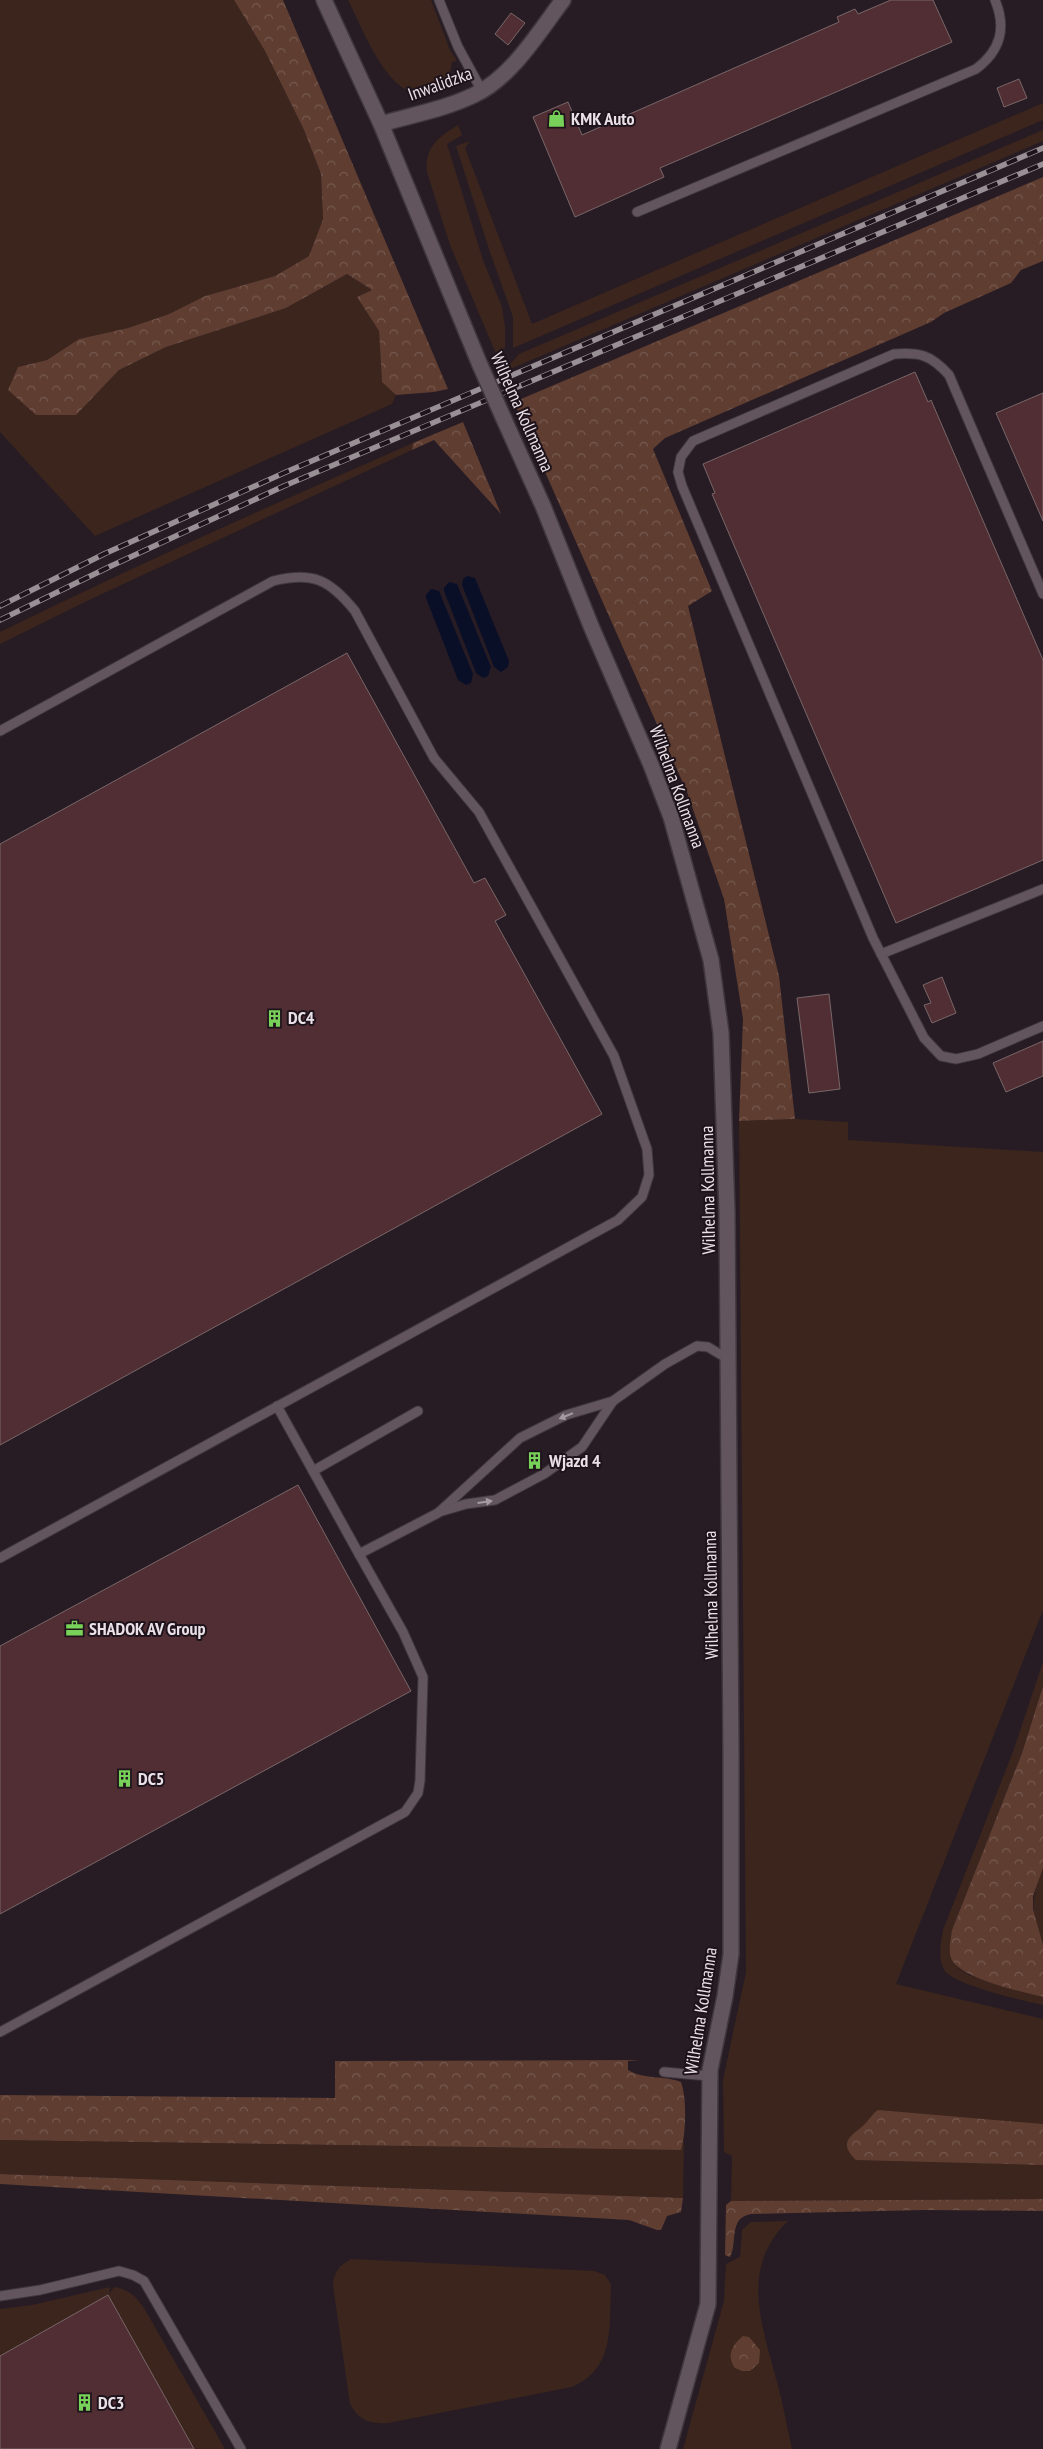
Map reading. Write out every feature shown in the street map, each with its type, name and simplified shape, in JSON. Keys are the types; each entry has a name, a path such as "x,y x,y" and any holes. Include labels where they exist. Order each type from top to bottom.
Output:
{"street":[{"name":"Wilhelma Kollmanna","path":"324,0 381,124 480,365 662,791 702,924 716,988 723,1071 728,1359 731,1946 727,1987 709,2076 708,2304 668,2449"},
{"name":"Inwalidzka","path":"381,124 458,101 482,91 506,71 564,0"}],"lane":[{"path":"439,0 458,46 482,91"},
{"path":"637,212 976,69 996,50 1000,38 998,7 995,0"},
{"path":"1043,594 948,375 937,362 916,353 894,354 693,441 681,457 678,472 689,502 881,954 924,1038 941,1056 956,1059 978,1054 1043,1026"},
{"path":"0,731 273,581 295,576 320,580 339,591 356,611 434,758 480,812 614,1056 647,1149 649,1175 642,1197 618,1220 0,1558"},
{"path":"881,954 1043,889"},
{"path":"438,1513 520,1438 566,1416 613,1401 665,1364 697,1346 708,1347 728,1359"},
{"path":"359,1554 438,1513 466,1504 495,1500 544,1474 582,1447 613,1401"},
{"path":"0,2032 405,1812 414,1802 420,1781 423,1677 403,1632 277,1406"},
{"path":"313,1470 418,1411"},
{"path":"664,2072 709,2076"},
{"path":"0,2296 40,2290 119,2271 144,2281 241,2449"}],"shaded area":[{"path":"0,0 234,0 265,51 304,130 321,174 323,219 309,256 275,276 205,296 169,314 128,328 79,339 47,360 18,367 75,415 119,370 166,347 286,308 347,274 372,290 357,297 379,331 382,381 396,395 392,404 95,536 0,432"},
{"path":"348,0 431,0 450,50 457,61 452,62 448,85 430,94 413,93 398,84 385,70 374,52"},
{"path":"1043,103 1043,120 513,348 513,317 456,146 470,141 465,148 532,324"},
{"path":"458,125 462,135 447,144 483,260 502,307 505,327 505,348 497,356 450,245 427,172 430,149 439,139"},
{"path":"1043,130 1043,141 508,370 510,364 519,354"},
{"path":"413,443 412,450 89,600 0,644 0,632 51,607 257,512"},
{"path":"795,1119 848,1122 848,1140 1043,1152 1043,1610 896,1984 1043,2019 1043,2199 731,2201 732,2156 724,2152 723,2080 746,1972 739,1121"},
{"path":"1043,1662 1043,1686 1022,1753 952,1930 958,1968 969,1975 1043,1997 1043,2005 991,1992 962,1982 945,1971 940,1951 943,1930 1014,1749"},
{"path":"1043,1868 1043,1945 1034,1915 1034,1898"},
{"path":"0,2140 680,2150 684,2141 683,2198 0,2174"},
{"path":"788,2221 773,2239 764,2258 759,2278 759,2298 761,2319 792,2449 683,2449 724,2301 726,2264 740,2257 742,2230 751,2222"},
{"path":"351,2259 594,2271 605,2275 611,2284 609,2330 603,2357 596,2369 586,2379 572,2387 388,2423 370,2422 361,2418 350,2404 333,2285 338,2269"},
{"path":"110,2287 109,2294 114,2287 123,2289 135,2297 144,2308 225,2449 194,2449 108,2296 0,2356 0,2309 32,2305"}],"green space":[{"path":"234,0 283,0 448,389 396,395 382,382 379,331 357,297 372,290 347,274 286,308 166,347 119,370 76,415 36,415 8,390 18,367 47,360 79,339 128,328 169,314 205,296 275,276 309,256 323,219 321,174 304,130 265,51"},
{"path":"1043,177 1043,261 1021,270 1011,283 944,313 931,322 665,438 653,449 712,591 688,606 779,976 795,1119 739,1121 743,1019 724,899 687,792 514,402"},
{"path":"463,422 501,514 434,440 412,450 413,443"},
{"path":"1043,1686 1043,1868 1033,1896 1033,1909 1043,1945 1043,1997 992,1983 965,1972 951,1958 950,1948 952,1930 1022,1753"},
{"path":"640,2060 628,2061 628,2070 641,2075 681,2082 685,2116 681,2150 0,2140 0,2095 335,2098 335,2061"},
{"path":"878,2110 1043,2124 1043,2165 856,2160 848,2149 848,2140"},
{"path":"0,2174 683,2198 681,2212 667,2216 661,2230 657,2230 629,2220 0,2184"},
{"path":"1043,2199 1043,2211 925,2210 751,2214 739,2220 736,2225 730,2257 725,2255 726,2205 731,2201"},
{"path":"743,2336 749,2337 760,2350 759,2363 750,2371 742,2371 735,2368 731,2359 733,2347"}],"water":[{"path":"467,576 475,578 509,661 508,667 501,672 494,667 462,585 463,579"},
{"path":"449,582 457,584 491,667 488,676 483,678 476,673 444,591"},
{"path":"431,589 439,591 473,674 471,683 466,685 458,680 426,598"}],"building":[{"path":"891,0 933,0 952,42 660,168 664,177 575,217 533,117 568,102 582,135 839,22 837,17 855,9 858,14"},
{"path":"511,13 525,23 508,45 495,34"},
{"path":"1019,79 1027,98 1004,107 997,88"},
{"path":"915,372 928,402 931,400 1043,660 1043,860 896,923 712,494 715,493 703,464"},
{"path":"1043,393 1043,521 996,413"},
{"name":"DC4","path":"347,653 474,883 485,878 506,915 495,921 602,1114 0,1445 0,844"},
{"path":"942,977 956,1013 932,1023 924,1005 931,1003 923,985"},
{"path":"829,994 840,1089 809,1093 797,998"},
{"path":"1043,1041 1043,1076 1006,1092 993,1063"},
{"name":"DC5","path":"298,1485 411,1691 0,1914 0,1646"},
{"name":"DC3","path":"108,2295 194,2449 0,2449 0,2356"}],"railway":[{"path":"0,606 104,554 286,472 1043,148"},
{"path":"0,620 284,486 1043,164"}],"place":[{"name":"KMK Auto","path":"557,119"},
{"name":"DC4","path":"274,1018"},
{"name":"Wjazd 4","path":"535,1461"},
{"name":"SHADOK AV Group","path":"75,1629"},
{"name":"DC5","path":"124,1779"},
{"name":"DC3","path":"84,2403"}]}
